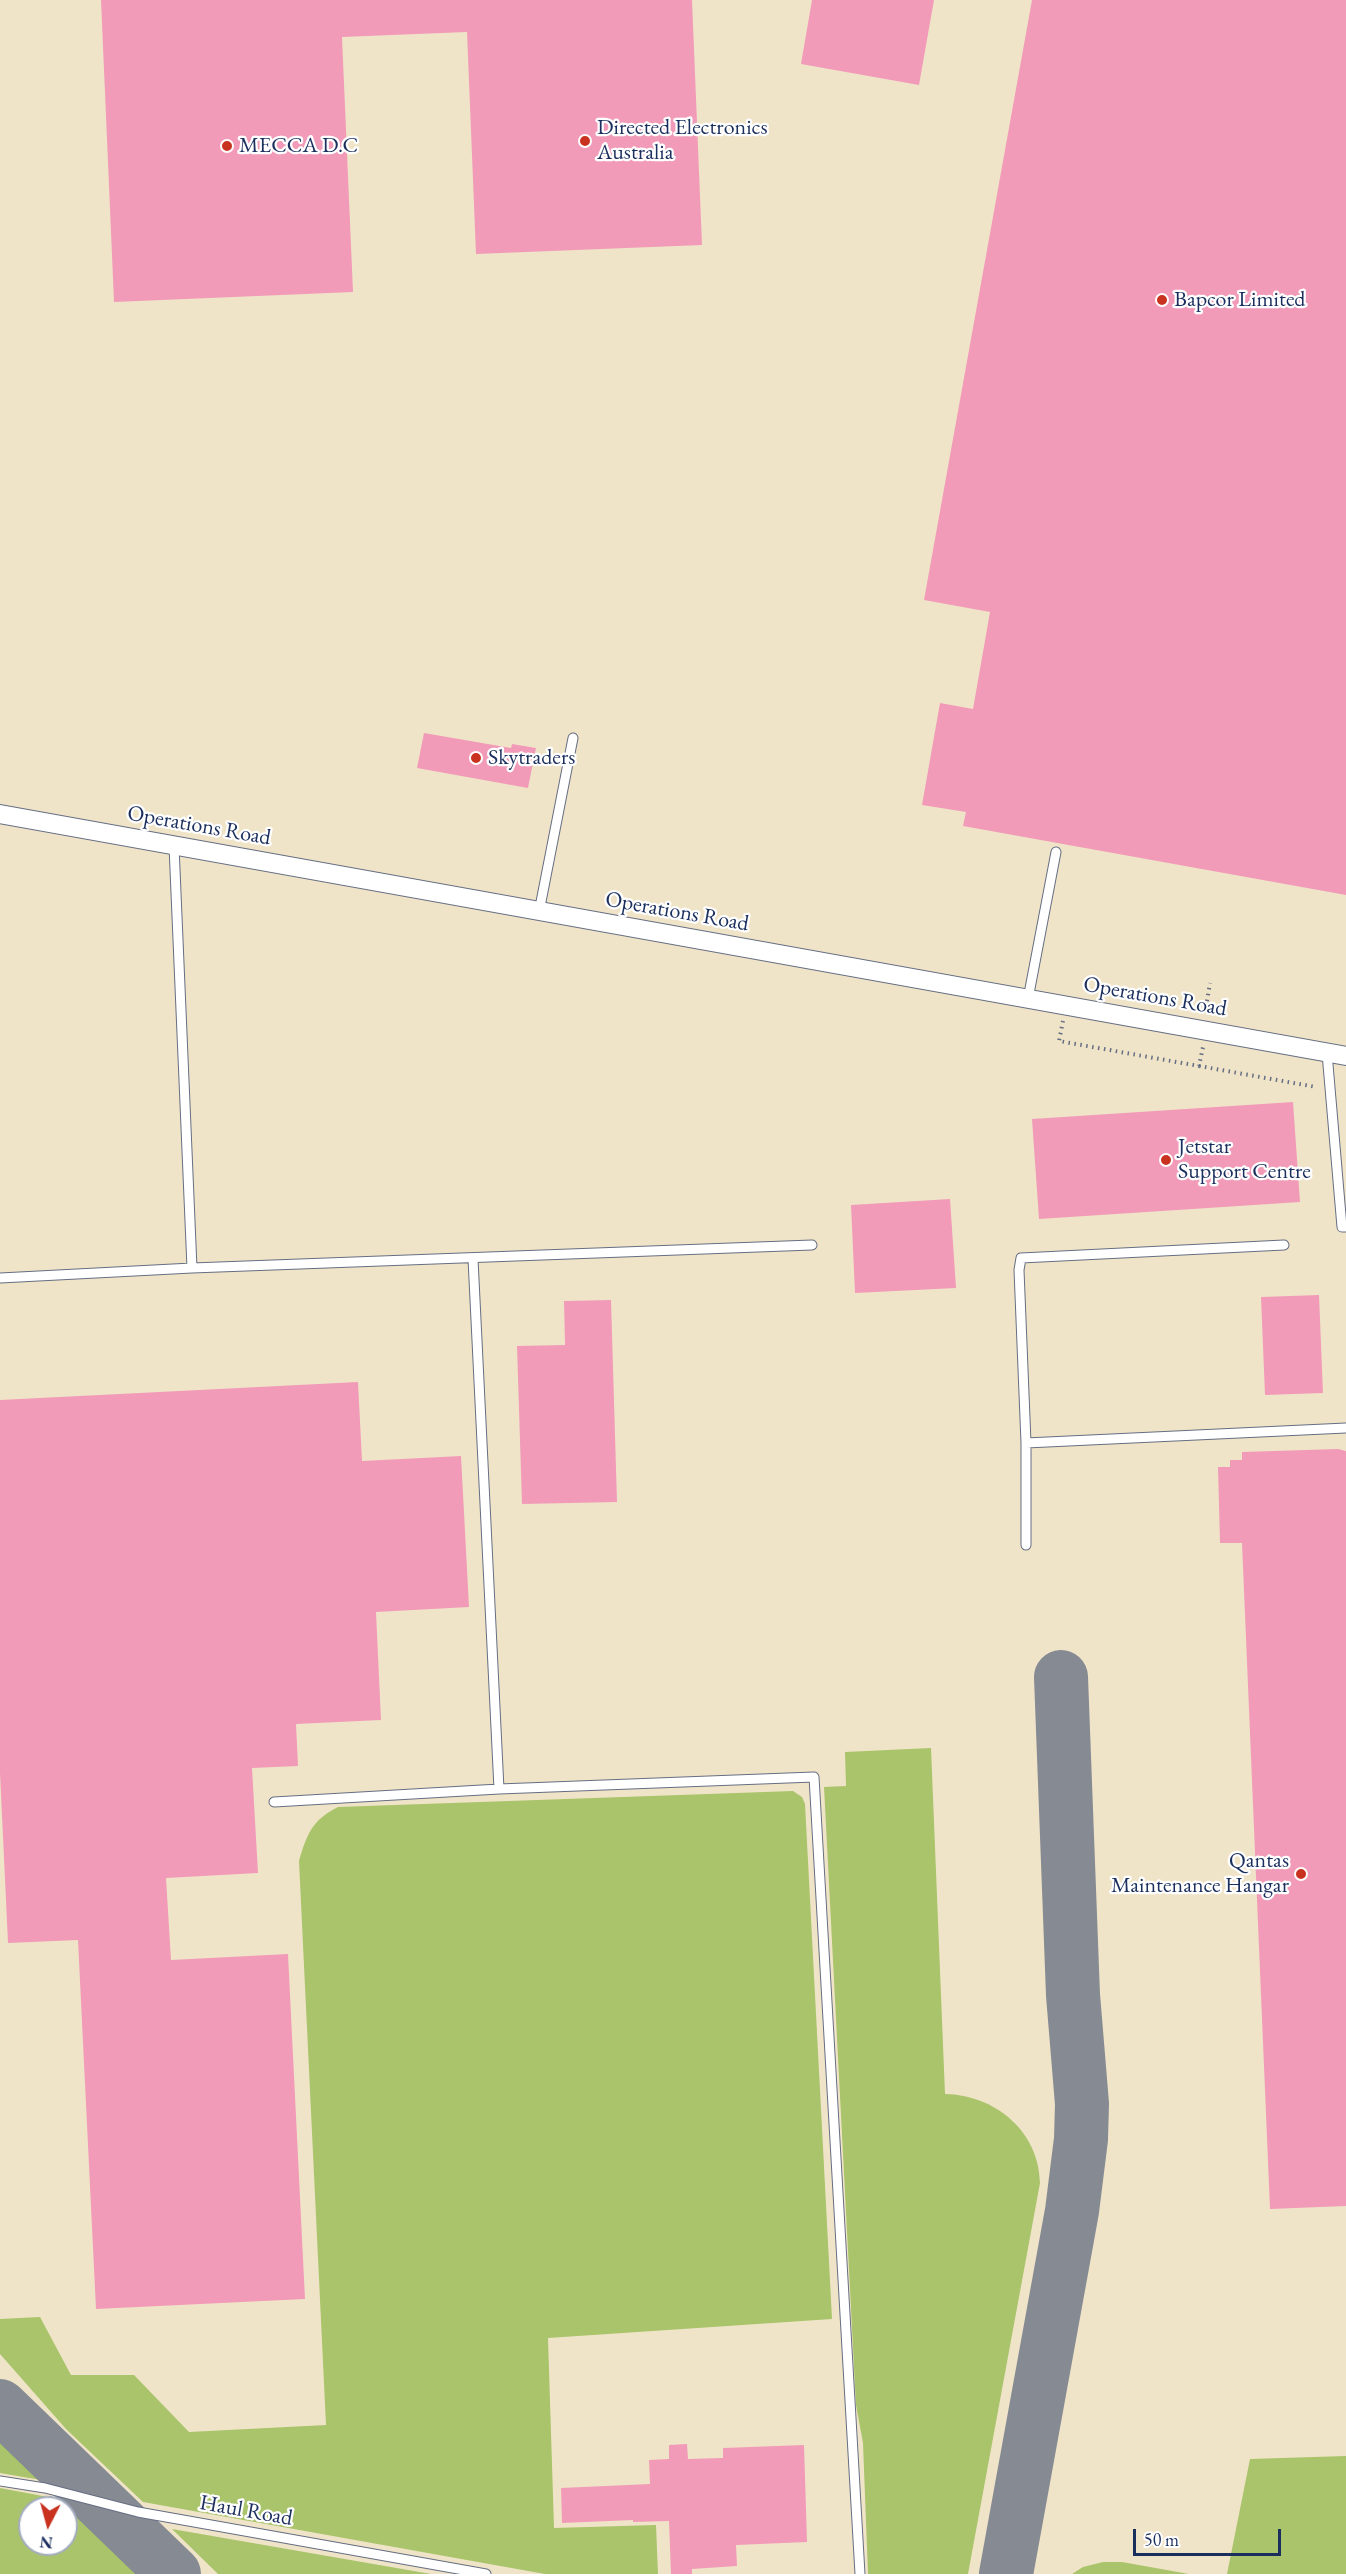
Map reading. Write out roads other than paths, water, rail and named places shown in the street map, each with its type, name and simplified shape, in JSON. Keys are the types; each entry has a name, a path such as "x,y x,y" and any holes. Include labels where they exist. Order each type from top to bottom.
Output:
{"street":[{"name":"Operations Road","path":"0,814 1346,1056"}],"lane":[{"path":"539,912 573,738"},
{"path":"174,846 192,1268"},
{"path":"1028,999 1056,852"},
{"path":"1327,1053 1342,1227 1346,1227"},
{"path":"0,1278 192,1268 812,1245"},
{"path":"1026,1545 1026,1443 1019,1270 1021,1258 1284,1245"},
{"path":"473,1258 499,1789"},
{"path":"1026,1443 1346,1428"},
{"path":"274,1802 499,1789 814,1777 860,2574"},
{"name":"Haul Road","path":"0,2481 45,2488 138,2512 486,2574"}],"place":[{"name":"Directed Electronics Australia","path":"585,141"},
{"name":"MECCA D.C","path":"227,146"},
{"name":"Bapcor Limited","path":"1162,300"},
{"name":"Skytraders","path":"476,758"},
{"name":"Jetstar Support Centre","path":"1166,1160"},
{"name":"Qantas Maintenance Hangar","path":"1301,1874"}]}
